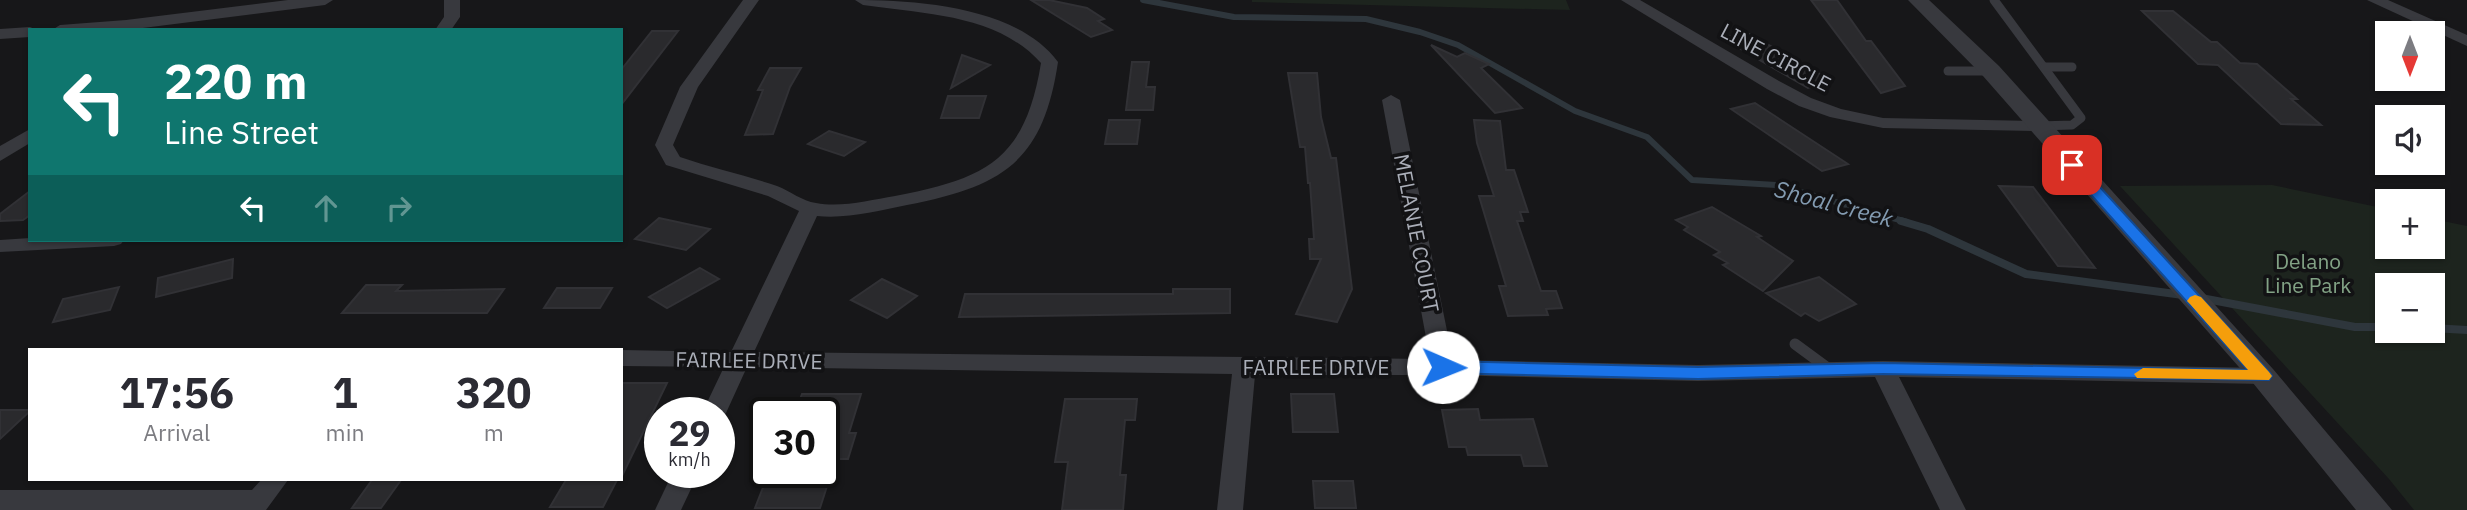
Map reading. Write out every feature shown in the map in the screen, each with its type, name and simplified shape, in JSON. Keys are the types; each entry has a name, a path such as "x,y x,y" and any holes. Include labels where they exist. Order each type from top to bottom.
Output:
{"street":[{"path":"103,28 325,0"},
{"path":"444,28 452,16 452,0"},
{"path":"751,0 696,74 670,123 664,145 673,161 775,192 810,209 843,209 938,194 980,180 1006,164 1037,121 1049,78 1050,62 1033,44 1017,34 988,23 863,0"},
{"name":"LINE CIRCLE","path":"1629,0 1784,91 1836,113 1883,123 2037,126"},
{"path":"1918,0 1991,71 2037,126 2263,376 2375,510"},
{"path":"2375,0 2467,41"},
{"path":"0,34 28,32"},
{"name":"MELANIE COURT","path":"1391,100 1443,367"},
{"path":"0,155 28,135"},
{"path":"722,397 810,209"},
{"path":"0,246 76,242"},
{"name":"FAIRLEE DRIVE","path":"623,358 1244,368 1443,367 1698,373 1883,369 2263,376"},
{"path":"1230,510 1244,368"},
{"path":"1883,369 1953,510"},
{"path":"0,500 255,505 274,481"},
{"path":"667,510 677,488"}],"lane":[{"path":"1994,0 2081,118 2072,125 2037,126"},
{"path":"2045,67 2072,67"},
{"path":"1948,71 1991,71"},
{"path":"1795,344 1829,369"}],"green space":[{"path":"1566,0 1570,10 1252,2"},
{"name":"Delano Line Park","path":"2272,185 2375,206 2375,259 2445,259 2445,221 2467,226 2467,510 2414,510 2389,479 2120,186"}],"building":[{"path":"1031,0 1049,0 1087,8 1104,19 1098,21 1112,30 1091,37"},
{"path":"1811,0 1837,0 1866,41 1871,41 1905,86 1881,93"},
{"path":"2142,11 2173,11 2211,42 2217,42 2240,63 2257,64 2297,99 2291,99 2321,125 2281,124 2218,65 2198,64"},
{"path":"652,31 678,31 623,102 623,67"},
{"path":"1746,32 1832,81 1808,88 1722,38"},
{"path":"1431,45 1457,57 1465,53 1489,64 1481,68 1522,108 1495,113"},
{"path":"962,55 990,65 951,88"},
{"path":"1132,62 1149,62 1146,87 1155,87 1153,110 1126,110"},
{"path":"770,68 801,68 790,87 773,134 745,135 763,90 758,90"},
{"path":"1288,73 1317,73 1321,117 1331,158 1336,158 1352,289 1337,322 1296,314 1321,259 1310,259 1309,239 1314,239 1310,183 1305,147 1300,147"},
{"path":"948,96 986,96 979,118 941,118"},
{"path":"1755,103 1848,164 1822,171 1731,109"},
{"path":"1109,120 1140,120 1137,144 1105,144"},
{"path":"1474,120 1500,121 1506,170 1514,170 1528,212 1520,212 1523,221 1517,221 1541,291 1556,291 1562,308 1546,309 1548,315 1508,316 1499,286 1506,286 1479,196 1494,196 1477,143"},
{"path":"829,131 865,142 844,156 808,144"},
{"path":"1999,186 2033,187 2095,268 2058,266"},
{"path":"28,193 28,216 23,220 0,221 0,214"},
{"path":"1712,207 1761,236 1757,237 1793,261 1763,291 1723,265 1728,263 1714,255 1720,252 1684,230 1688,227 1676,220"},
{"path":"659,218 710,229 686,250 635,239"},
{"path":"233,259 232,278 156,297 158,278"},
{"path":"700,268 719,279 667,308 649,297"},
{"path":"1819,277 1856,304 1819,321 1805,313 1801,316 1766,293"},
{"path":"882,279 917,296 887,318 851,300"},
{"path":"366,285 402,285 396,291 504,289 487,313 342,313"},
{"path":"119,287 110,310 53,322 63,299"},
{"path":"557,288 612,288 600,308 544,308"},
{"path":"1173,289 1230,289 1230,313 959,317 965,294 1173,294"},
{"path":"623,383 667,383 660,397 644,397 644,430 623,474"},
{"path":"802,394 861,394 849,433 856,433 848,459 840,459 840,397 801,397"},
{"path":"1291,394 1334,394 1338,432 1293,432"},
{"path":"1065,399 1137,399 1135,420 1125,420 1120,475 1126,475 1123,510 1062,510 1068,462 1055,462"},
{"path":"1478,409 1480,420 1533,419 1547,466 1524,466 1521,455 1468,455 1466,447 1449,447 1442,410"},
{"path":"0,410 28,410 28,413 0,439"},
{"path":"371,481 400,481 381,508 352,508"},
{"path":"565,481 616,481 603,507 550,507"},
{"path":"1313,481 1353,481 1356,508 1315,508"},
{"path":"763,488 826,488 820,508 755,508"}],"waterway":[{"name":"Shoal Creek","path":"1143,0 1234,17 1366,19 1420,32 1458,45 1575,111 1647,137 1692,180 1776,185 1907,222"},
{"name":"Shoal Creek","path":"1901,221 1928,229 2026,274 2183,295"},
{"name":"Shoal Creek","path":"2201,298 2355,327 2375,327"},
{"name":"Shoal Creek","path":"2445,329 2467,330"}],"slow traffic":[{"path":"2143,374 2263,376 2195,301"}],"route":[{"path":"1443,367 1698,373 1784,369 1883,369 2263,376 2072,165"}]}
